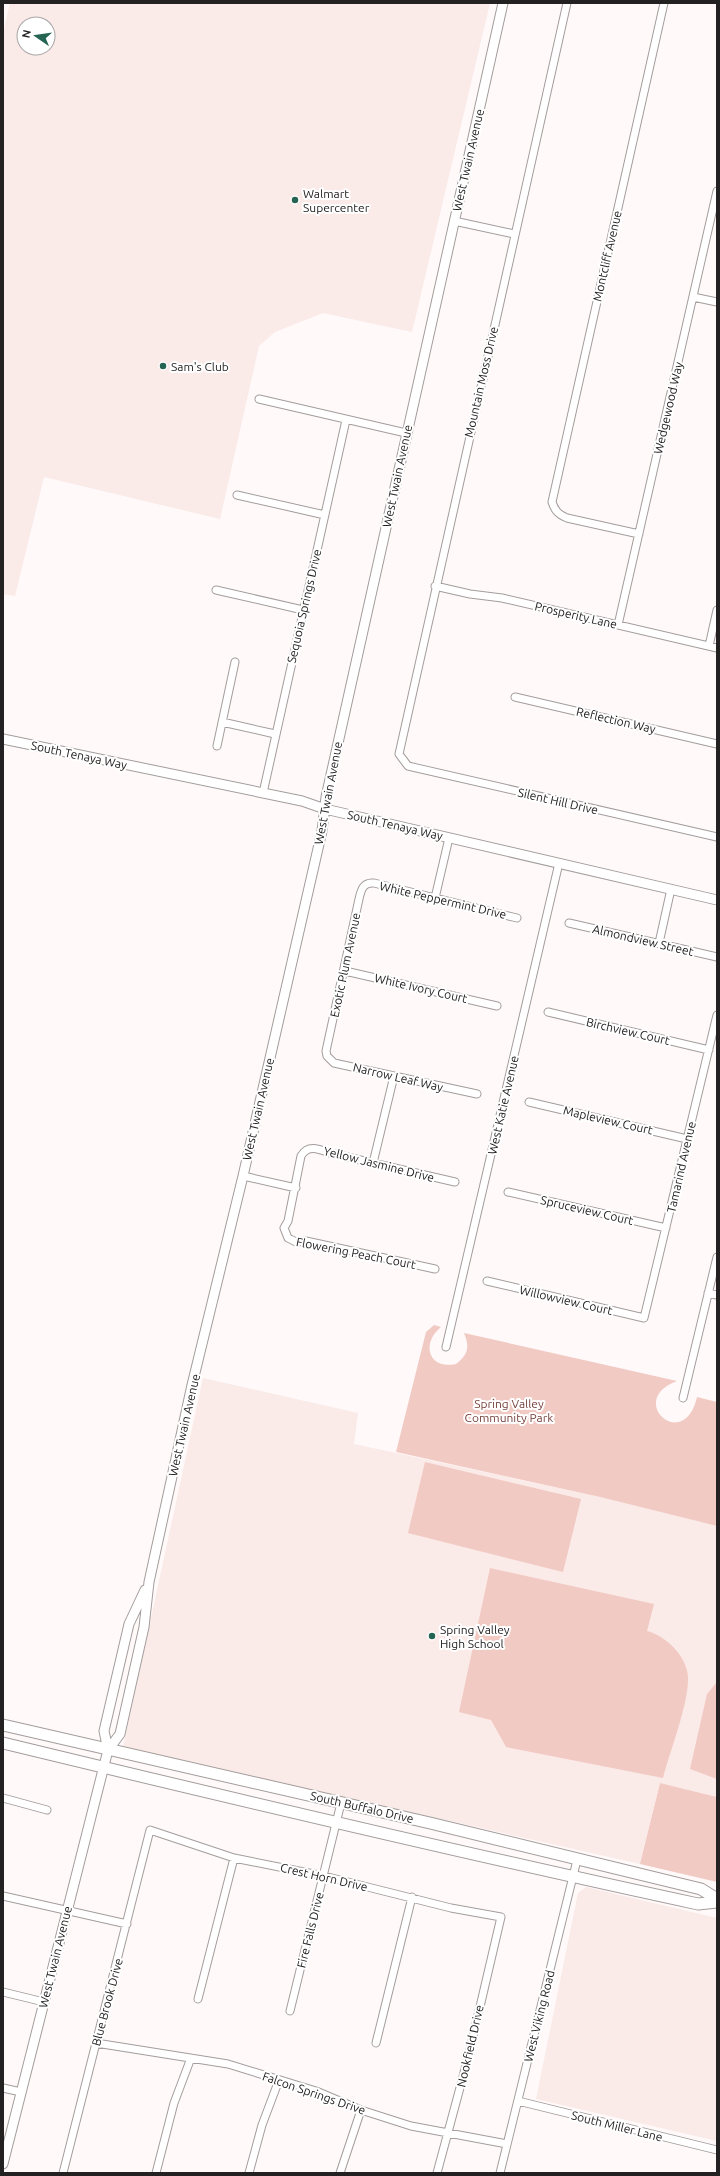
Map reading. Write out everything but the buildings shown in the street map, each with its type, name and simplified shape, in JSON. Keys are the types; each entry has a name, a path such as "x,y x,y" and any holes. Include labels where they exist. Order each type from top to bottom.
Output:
{"main road":[{"name":"South Buffalo Drive","path":"3,1725 341,1803 701,1889 717,1899"},
{"name":"South Buffalo Drive","path":"3,1743 103,1768 573,1877 698,1904 717,1902"}],"street":[{"name":"West Twain Avenue","path":"3,2164 103,1768 108,1750 120,1734 144,1627 149,1582 192,1385 243,1176 322,831 325,809 406,433 503,3"},
{"name":"Mountain Moss Drive","path":"402,760 399,754 399,746 567,3"},
{"name":"Montcliff Avenue","path":"639,534 567,518 559,514 554,509 552,502 664,3"},
{"name":"Wedgewood Way","path":"618,625 717,191"},
{"path":"454,221 514,234"},
{"path":"693,297 717,302"},
{"path":"259,399 406,433"},
{"name":"Sequoia Springs Drive","path":"263,792 346,420"},
{"path":"237,495 325,515"},
{"name":"Prosperity Lane","path":"435,586 470,594 502,598 717,648"},
{"path":"216,590 303,610"},
{"path":"709,646 717,610"},
{"path":"217,746 235,662"},
{"name":"Reflection Way","path":"515,697 717,744"},
{"path":"222,722 275,734"},
{"name":"South Tenaya Way","path":"3,739 263,792 302,801 325,809 717,900"},
{"name":"Silent Hill Drive","path":"402,760 408,766 717,837"},
{"path":"435,898 449,838"},
{"name":"West Katie Avenue","path":"446,1347 559,863"},
{"name":"White Peppermint Drive","path":"368,883 517,918"},
{"name":"Exotic Plum Avenue","path":"326,1051 361,889 368,883"},
{"path":"658,944 671,889"},
{"name":"Almondview Street","path":"569,922 717,957"},
{"name":"White Ivory Court","path":"344,971 497,1006"},
{"name":"Birchview Court","path":"548,1012 709,1050"},
{"name":"Tamarind Avenue","path":"644,1318 717,1015"},
{"name":"Narrow Leaf Way","path":"326,1051 327,1056 334,1063 477,1094"},
{"path":"373,1163 394,1076"},
{"name":"Mapleview Court","path":"529,1102 687,1139"},
{"name":"Yellow Jasmine Drive","path":"296,1188 300,1162 304,1151 316,1148 455,1182"},
{"path":"243,1176 296,1188"},
{"name":"Flowering Peach Court","path":"296,1188 288,1221 284,1228 288,1238 296,1242 306,1241 436,1269"},
{"name":"Spruceview Court","path":"508,1192 666,1228"},
{"path":"683,1398 717,1257"},
{"name":"Willowview Court","path":"487,1281 644,1318"},
{"path":"708,1293 717,1295"},
{"name":"West Twain Avenue","path":"108,1750 104,1731 129,1624 149,1582"},
{"path":"3,1798 47,1810"},
{"name":"Fire Falls Drive","path":"290,2012 341,1803"},
{"name":"Crest Horn Drive","path":"150,1830 234,1858 324,1876 451,1908 501,1918"},
{"name":"Blue Brook Drive","path":"63,2173 150,1830"},
{"path":"198,1999 234,1858"},
{"name":"West Viking Road","path":"500,2173 577,1860"},
{"path":"3,1896 127,1924"},
{"path":"376,2043 412,1897"},
{"name":"Nookfield Drive","path":"437,2173 449,2133 501,1918"},
{"path":"3,1992 44,2002"},
{"name":"Falcon Springs Drive","path":"96,2043 228,2064 316,2091 361,2110 411,2126 507,2144"},
{"path":"156,2173 174,2103 191,2058"},
{"path":"249,2173 262,2125 279,2080"},
{"path":"3,2088 21,2092"},
{"name":"South Miller Lane","path":"518,2101 717,2150"},
{"path":"340,2173 361,2110"}],"shaded area":[{"path":"10,3 490,3 412,332 323,313 275,332 259,346 220,519 44,477 15,596 3,594 3,33"},
{"name":"Spring Valley High School","path":"203,1378 358,1413 354,1444 600,1497 717,1526 717,1797 660,1783 640,1864 123,1747"},
{"path":"586,1887 717,1918 717,2141 536,2099 578,1893"}],"green space":[{"name":"Spring Valley Community Park","path":"434,1325 441,1327 431,1340 430,1354 439,1363 446,1365 456,1364 465,1354 467,1350 467,1342 464,1333 677,1381 662,1389 656,1400 657,1409 663,1418 671,1422 681,1421 690,1413 697,1397 717,1402 717,1526 600,1497 396,1452 426,1332"},
{"path":"425,1462 581,1499 563,1572 408,1533"},
{"path":"490,1568 654,1604 647,1631 661,1637 674,1648 684,1662 688,1677 686,1700 663,1778 506,1747 491,1720 459,1712"},
{"path":"717,1682 717,1779 690,1769 707,1694"},
{"path":"660,1783 717,1797 717,1882 640,1864"}],"place":[{"name":"Walmart Supercenter","path":"295,200"},
{"name":"Sam's Club","path":"163,366"},
{"name":"Spring Valley High School","path":"432,1636"}]}
